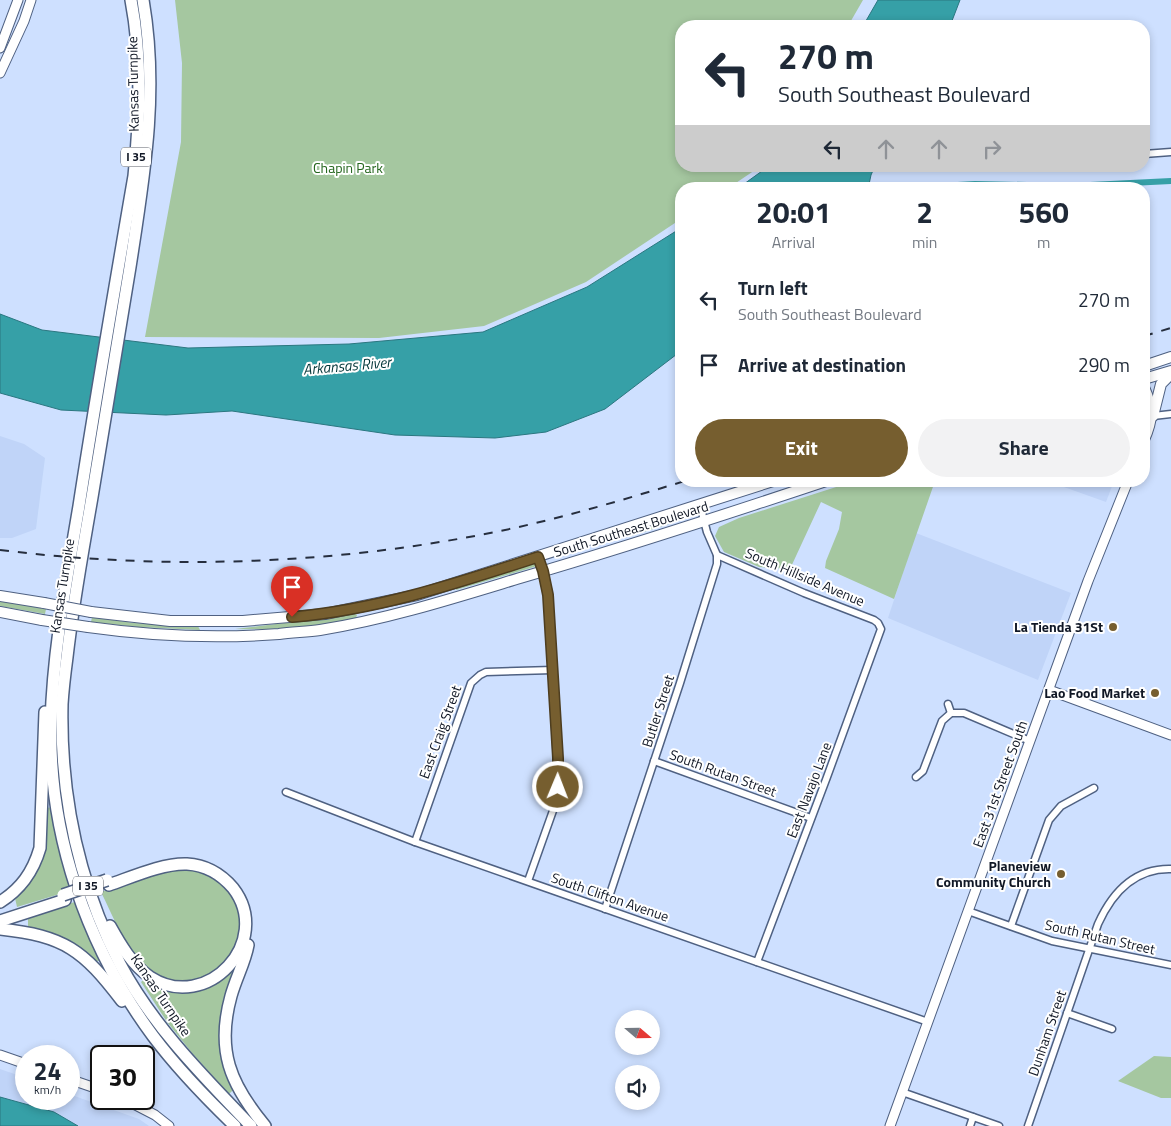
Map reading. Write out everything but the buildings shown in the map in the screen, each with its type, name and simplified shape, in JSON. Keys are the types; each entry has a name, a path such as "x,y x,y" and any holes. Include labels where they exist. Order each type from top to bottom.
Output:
{"highway":[{"name":"Kansas Turnpike","path":"131,0 138,64 137,140 97,470 75,598 62,701 62,741 66,799 74,841 102,924 121,965 162,1028 206,1080 251,1126"},
{"name":"Kansas Turnpike","path":"143,0 149,43 148,142 117,312 85,467 57,638 51,724 52,763 64,843 74,881 99,945 119,984 154,1037 177,1065 235,1126"},
{"path":"0,902 12,894 29,876 36,863 40,848 44,721 50,667 57,638"},
{"path":"62,741 83,854 106,918 117,939 130,957 151,978 166,984 191,986 204,984 222,974 238,954 243,942 245,916 237,893 229,883 210,869 185,864 174,865 108,882"},
{"path":"0,921 165,860 191,858 216,866 226,873 239,888 247,904 250,930 247,950 229,1004 225,1027 225,1048 235,1084 251,1109 265,1126"},
{"path":"0,914 64,898"},
{"path":"0,929 20,931 45,937 79,953 91,962 158,1047 177,1065"}],"main road":[{"path":"1150,364 1171,358"},
{"path":"1150,377 1171,370"},
{"path":"1153,416 1161,384 1171,374"},
{"name":"South Southeast Boulevard","path":"0,596 91,612 170,621 242,621 325,614 417,595 754,487"},
{"name":"South Southeast Boulevard","path":"0,612 127,633 206,637 320,630 396,614 543,571 808,487"}],"street":[{"path":"0,48 18,0"},
{"path":"0,73 24,21 31,0"},
{"path":"1150,154 1171,152"},
{"path":"1150,402 1153,416 1150,424"},
{"path":"1153,416 1171,414"},
{"name":"East 31st Street South","path":"890,1126 1088,581 1126,487"},
{"path":"700,504 711,543 717,555"},
{"name":"South Hillside Avenue","path":"717,555 804,593 869,618 880,625"},
{"name":"Butler Street","path":"604,909 702,614 717,564 717,555"},
{"path":"528,882 557,795 558,768 548,590 538,557"},
{"name":"East Navajo Lane","path":"757,962 879,638 881,632 880,625"},
{"name":"East Craig Street","path":"415,842 471,683 486,672 553,670"},
{"path":"1049,690 1171,735"},
{"path":"948,704 951,713"},
{"path":"916,777 923,771 938,728 942,721 951,713 964,713 1030,740"},
{"name":"South Rutan Street","path":"654,761 811,818"},
{"path":"1011,926 1049,820 1061,806 1094,788"},
{"name":"South Clifton Avenue","path":"286,792 415,842 928,1022"},
{"name":"Dunham Street","path":"1028,1126 1106,906 1128,882 1146,873 1171,869"},
{"name":"South Rutan Street","path":"968,911 1052,941 1171,965"},
{"path":"1068,1013 1112,1028"},
{"path":"0,1054 15,1060"},
{"path":"902,1092 999,1126"},
{"path":"147,1110 169,1126"},
{"path":"970,1126 973,1117"}],"shaded area":[{"path":"0,436 24,444 45,458 36,529 12,538 0,538"},
{"path":"1064,487 1112,487 1106,502"},
{"path":"916,533 1071,593 1038,680 888,618"},
{"path":"0,1069 15,1074 15,1110 80,1110 80,1098 90,1102 90,1110 114,1110 139,1119 149,1126 0,1126"}],"green space":[{"name":"Chapin Park","path":"175,0 863,0 851,20 675,20 675,172 752,172 737,182 675,182 675,223 586,282 484,326 379,338 145,337 181,142 182,63"},
{"path":"836,487 933,487 894,599 825,568 839,529 842,512 821,502 790,569 759,567 724,552 715,536 719,527 739,518"},
{"path":"691,512 697,515 628,537 625,536 627,532"},
{"path":"534,562 537,565 534,567 456,590 457,586"},
{"path":"0,600 46,609 45,614 0,606"},
{"path":"357,615 356,618 311,626 235,629"},
{"path":"92,617 134,623 198,626 200,630 138,627 91,622"},
{"path":"53,807 73,890 17,907 15,898 33,878 38,868 45,834 46,808"},
{"path":"183,869 196,871 219,882 228,890 240,911 241,924 237,944 222,970 206,979 170,980 157,976 149,970 127,944 101,892 167,871"},
{"path":"77,901 101,960 95,962 28,930 28,919"},
{"path":"231,972 234,975 227,999 234,1089 229,1094 167,1022 141,982 146,978 197,990 224,979"},
{"path":"1154,1056 1171,1057 1171,1098 1161,1098 1118,1081"}],"water":[{"path":"878,0 960,0 952,20 866,20"},
{"path":"761,172 872,172 870,182 747,182"},
{"name":"Arkansas River","path":"675,232 675,356 605,409 546,432 495,438 395,435 232,411 166,415 61,410 0,393 0,314 42,330 188,348 349,344 483,332 587,287"},
{"path":"0,1097 15,1101 15,1110 47,1110 54,1112 78,1126 0,1126"}],"waterway":[{"path":"1150,182 1171,181"}],"railway":[{"path":"1150,334 1171,328"},
{"path":"0,550 121,560 182,562 304,558 425,544 485,534 586,510 675,484"}],"place":[{"name":"La Tienda 31St","path":"1113,627"},
{"name":"Lao Food Market","path":"1155,693"},
{"name":"Planeview Community Church","path":"1061,874"}],"route":[{"path":"292,617 325,614 417,595 538,557 547,585 548,595 558,758 558,787"}]}
